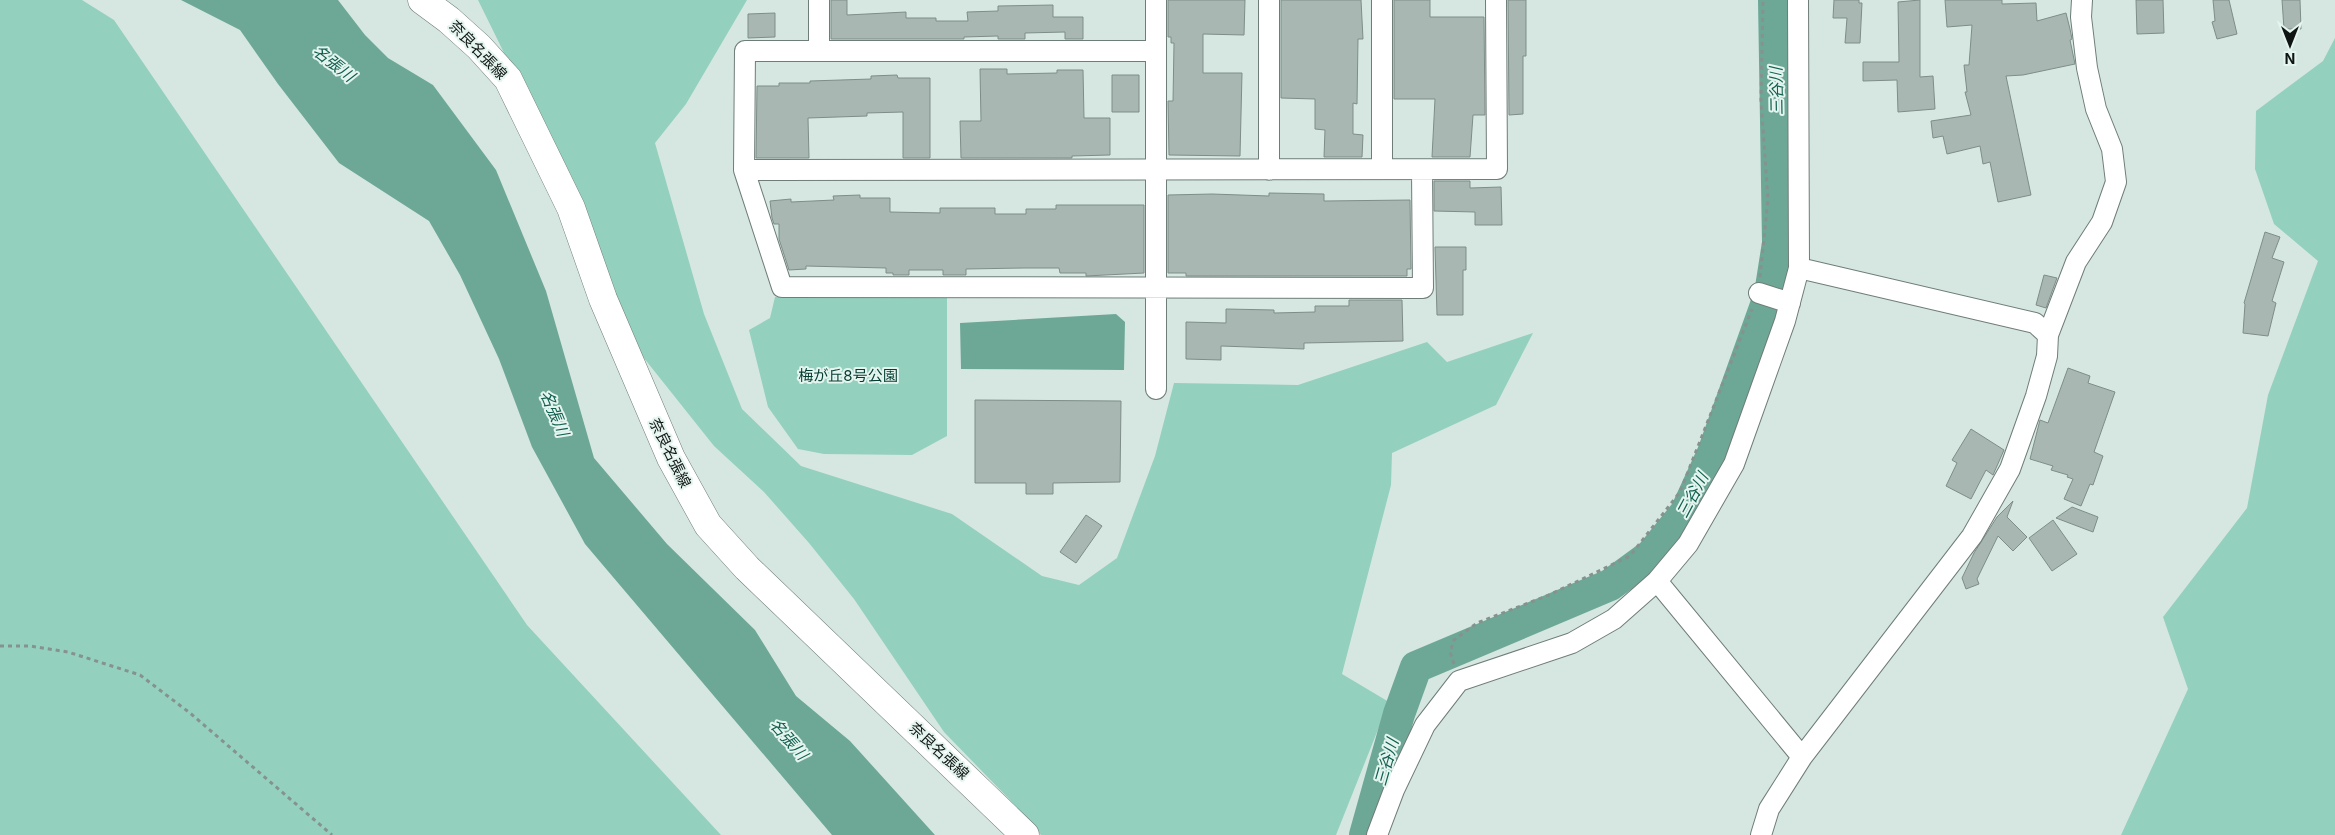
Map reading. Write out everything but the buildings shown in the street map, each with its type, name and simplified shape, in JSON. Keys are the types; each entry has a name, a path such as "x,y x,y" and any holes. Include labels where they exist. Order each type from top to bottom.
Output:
{"main road":[{"name":"奈良名張線","path":"422,0 479,47 508,79 571,208 603,299 671,458 708,525 747,568 1025,835"}],"street":[{"path":"819,0 819,50"},
{"path":"1156,0 1156,390"},
{"path":"1269,0 1269,170"},
{"path":"1382,0 1382,169"},
{"path":"744,170 1496,169 1496,0"},
{"path":"1377,835 1394,790 1425,725 1459,681 1572,642 1614,619 1657,581 1688,544 1734,464 1799,268 1798,0"},
{"path":"1760,835 1769,809 1802,756 1972,536 2010,469 2048,356 2048,335 2076,262 2102,222 2116,182 2112,149 2096,109 2087,68 2081,17 2082,0"},
{"path":"1156,51 745,51 744,170 782,287 1423,288 1422,170"},
{"path":"1799,268 2035,323 2048,335"},
{"path":"1761,294 1789,302"},
{"path":"1657,581 1802,756"}],"path":[{"path":"1450,652 1454,640 1477,623 1549,595 1630,556 1680,492 1761,294 1768,200 1761,100 1763,0"},
{"path":"0,646 30,646 68,652 140,675 190,713 332,835"}],"green space":[{"path":"0,0 82,0 114,20 527,625 721,835 0,835"},
{"path":"478,0 747,0 686,104 655,143 704,314 742,409 801,466 952,514 1042,576 1079,585 1117,558 1155,456 1174,383 1298,385 1427,342 1447,362 1533,333 1496,405 1392,453 1391,485 1342,674 1389,702 1336,835 1041,835 944,732 854,599 809,543 764,492 714,446 628,338 539,124"},
{"path":"2335,38 2335,835 2121,835 2188,689 2163,617 2247,508 2268,395 2318,261 2274,224 2255,169 2256,111 2323,61"},
{"name":"梅が丘8号公園","path":"775,297 947,298 947,436 912,455 824,454 798,449 768,407 749,330 770,318"}],"water":[{"name":"名張川","path":"181,0 338,0 365,35 388,58 433,85 496,170 546,291 594,458 667,544 755,630 796,696 850,741 935,835 832,835 585,544 532,447 499,359 460,275 429,221 339,163 278,84 240,30"},
{"path":"1116,314 1125,322 1124,370 961,369 960,323"}],"waterway":[{"name":"三谷川","path":"1365,835 1399,714 1416,667 1610,585 1651,555 1686,512 1713,453 1770,294 1778,243 1774,0"}]}
